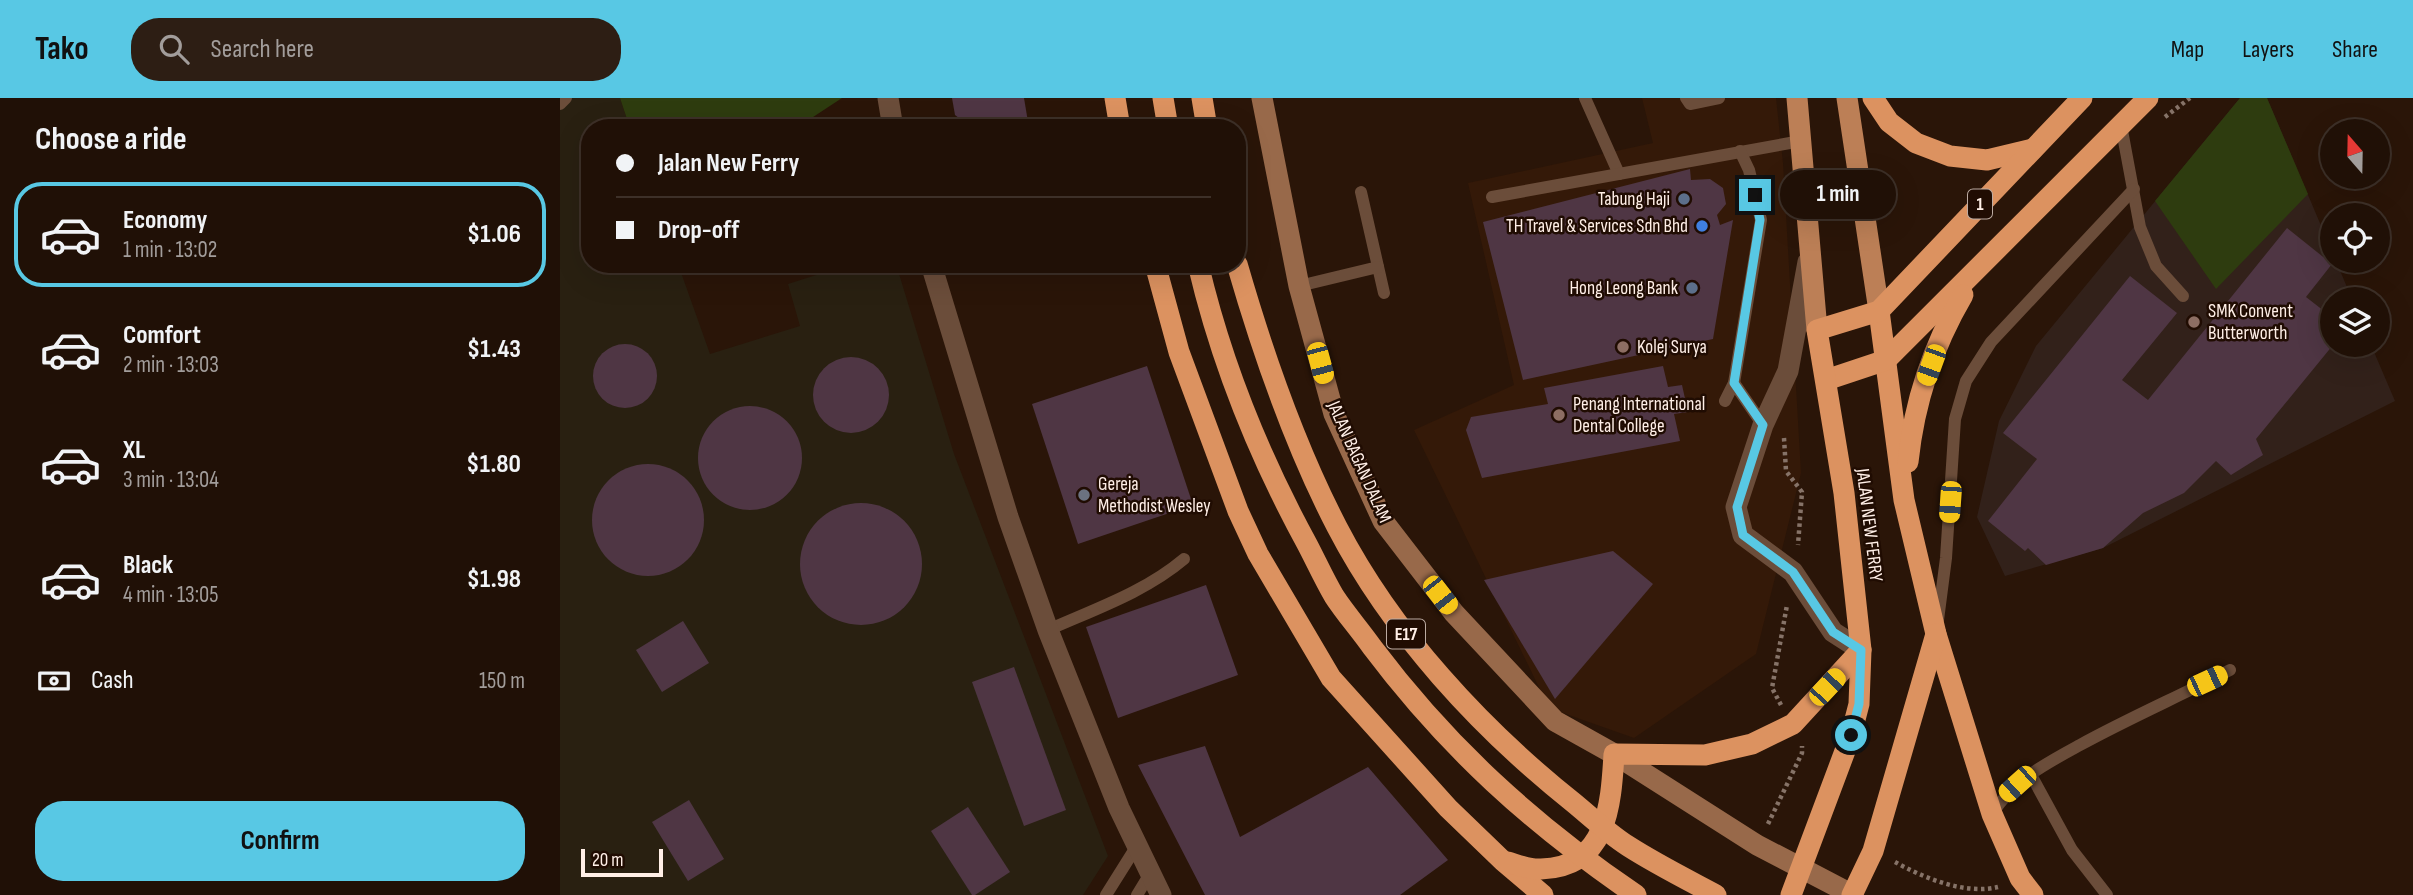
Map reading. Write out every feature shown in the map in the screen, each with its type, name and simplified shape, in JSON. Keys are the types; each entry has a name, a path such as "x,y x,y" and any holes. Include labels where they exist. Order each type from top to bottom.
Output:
{"highway":[{"path":"1115,98 1118,119"},
{"path":"1163,98 1166,119"},
{"path":"1202,98 1205,119"},
{"path":"1873,98 1889,122 1916,143 1950,156 1987,160 2033,149"},
{"name":"1","path":"1817,330 1879,311 2082,98"},
{"name":"1","path":"1826,380 1886,360 2148,98"},
{"path":"1904,500 1911,437 1924,385 1944,326 1980,267"},
{"path":"1157,273 1179,352 1238,511 1258,554 1331,678 1448,808 1543,895"},
{"name":"E17","path":"1201,273 1228,369 1276,487 1334,596 1408,695 1462,753 1507,796 1578,856 1636,895"},
{"name":"E17","path":"1240,273 1271,369 1304,457 1338,528 1367,578 1400,626 1464,701 1527,766 1626,845 1716,895"},
{"name":"JALAN NEW FERRY","path":"1852,895 1873,851 1936,635 1904,500 1879,311"},
{"name":"JALAN NEW FERRY","path":"1791,895 1851,735 1859,704 1861,650 1844,493 1817,330"},
{"path":"1936,635 1992,814 2020,878 2033,895"},
{"path":"1503,861 1538,870 1570,865 1590,849 1605,824 1612,797 1614,754 1704,755 1752,744 1793,724 1861,650"}],"main road":[{"path":"1797,98 1817,330"},
{"path":"1847,98 1879,311"}],"street":[{"path":"888,98 892,119"},
{"name":"JALAN BAGAN DALAM","path":"1262,98 1299,286 1334,414 1383,521 1454,613 1555,721 1614,754 1758,845 1852,895"},
{"path":"1810,249 1788,371 1763,425 1737,507 1743,535 1793,572 1833,632 1861,650"},
{"path":"934,273 1008,517 1048,630 1119,808 1161,895"}],"lane":[{"path":"560,104 566,98"},
{"path":"1585,98 1619,174"},
{"path":"1686,98 1690,104 1719,98"},
{"path":"2120,125 2140,227 2156,267 2183,296"},
{"path":"1492,197 1801,141"},
{"path":"1726,401 1734,383 1760,220 1749,170 1740,152"},
{"path":"1936,635 1946,558 1955,419 1966,381 1991,342 2134,190"},
{"path":"1361,192 1384,293"},
{"path":"1299,286 1378,267"},
{"path":"1734,383 1763,425"},
{"path":"1048,630 1143,588 1184,559"},
{"path":"1992,814 2004,796 2030,773 2122,721 2230,670"},
{"path":"2030,773 2072,850 2107,895"},
{"path":"1106,895 1138,845"},
{"path":"1137,895 1151,872"}],"path":[{"path":"1765,831 1802,753 1803,738"}],"shaded area":[{"path":"560,98 620,98 627,119 581,119 581,273 681,273 710,354 800,326 788,284 823,273 899,273 954,454 1108,856 1083,895 560,895"},
{"path":"1642,98 1776,98 1783,163 1801,473 1756,654 1634,738 1549,708 1414,430 1514,385 1468,183 1653,143"},
{"name":"SMK Convent Butterworth","path":"2240,98 2267,98 2320,223 2320,273 2341,273 2347,287 2320,287 2320,357 2376,357 2395,401 2103,548 2005,576 1977,517 1999,421 2036,346"}],"green space":[{"path":"620,98 842,98 810,119 627,119"},
{"path":"2240,98 2267,98 2308,194 2216,289 2155,201"}],"building":[{"path":"952,98 1024,98 1028,119 960,119 955,115"},
{"path":"1690,169 1691,180 1710,179 1723,188 1726,204 1717,215 1720,225 1733,220 1713,339 1523,380 1483,222"},
{"path":"2287,228 2320,254 2320,273 2325,273 2306,297 2320,308 2320,357 2323,357 2256,439 2263,455 2231,475 2216,461 2184,493 2143,513 2103,548 2046,565 2028,548 2025,551 1988,521 2037,459 2003,433 2130,276 2177,313 2122,380 2148,400"},
{"path":"625,344 648,353 657,376 648,399 625,408 602,399 593,376 602,353"},
{"path":"851,357 865,360 878,368 886,381 889,395 886,409 878,422 865,430 851,433 837,430 824,422 816,409 813,395 816,381 824,368 837,360"},
{"path":"1147,366 1193,505 1078,544 1032,404"},
{"path":"1663,366 1668,387 1682,385 1688,412 1674,414 1680,441 1482,478 1466,430 1471,417 1548,404 1544,388"},
{"path":"750,406 770,410 787,421 798,438 802,458 798,478 787,495 770,506 750,510 730,506 713,495 702,478 698,458 702,438 713,421 730,410"},
{"path":"648,464 669,469 687,481 699,499 704,520 699,541 687,559 669,571 648,576 627,571 609,559 597,541 592,520 597,499 609,481 627,469"},
{"path":"861,503 884,508 904,521 917,541 922,564 917,587 904,607 884,620 861,625 838,620 818,607 805,587 800,564 805,541 818,521 838,508"},
{"path":"1613,551 1653,584 1555,699 1484,580"},
{"path":"1206,585 1238,675 1118,718 1086,627"},
{"path":"683,621 709,663 662,692 636,650"},
{"path":"1014,667 1066,810 1024,826 972,682"},
{"path":"1205,746 1240,837 1368,767 1448,860 1400,895 1205,895 1138,765"},
{"path":"689,800 724,859 688,881 652,822"},
{"path":"968,807 1010,872 975,895 972,895 931,831"}],"place":[{"name":"Tabung Haji","path":"1684,199"},
{"name":"TH Travel & Services Sdn Bhd","path":"1702,226"},
{"name":"Hong Leong Bank","path":"1692,288"},
{"name":"SMK Convent Butterworth","path":"2194,322"},
{"name":"Kolej Surya","path":"1623,347"},
{"name":"Penang International Dental College","path":"1559,415"},
{"name":"Gereja Methodist Wesley","path":"1084,495"}],"route":[{"path":"1755,195 1760,220 1734,383 1763,425 1737,507 1743,535 1793,572 1833,632 1861,650 1859,704 1851,735"}]}
